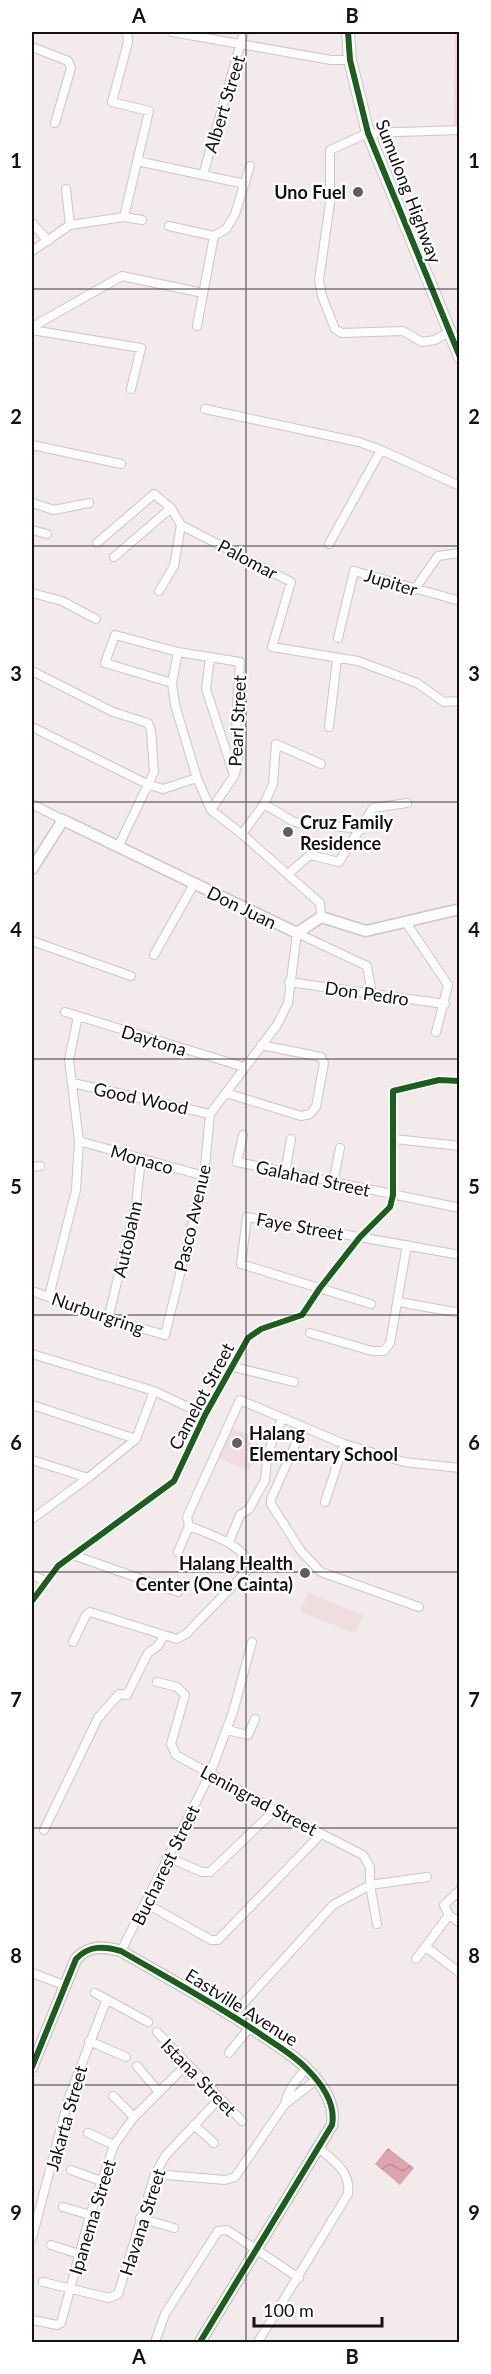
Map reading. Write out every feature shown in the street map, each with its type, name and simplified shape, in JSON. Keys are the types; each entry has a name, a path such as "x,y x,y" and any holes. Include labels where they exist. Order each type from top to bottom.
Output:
{"main road":[{"name":"Sumulong Highway","path":"348,32 350,60 368,133 459,357"}],"street":[{"path":"124,217 149,111 112,102 128,42 127,32"},
{"path":"172,32 331,60 350,60"},
{"name":"Albert Street","path":"203,175 244,32"},
{"path":"32,47 68,61 71,68 55,123"},
{"path":"449,332 435,340 422,342 403,331 342,333 335,329 322,296 319,280 330,203 330,150 368,133 459,130"},
{"path":"137,161 245,184"},
{"path":"169,226 214,236 226,229 235,214 250,166"},
{"path":"66,189 70,225"},
{"path":"32,251 70,225 124,217 142,220"},
{"path":"32,223 48,241"},
{"path":"197,326 214,236"},
{"path":"32,328 122,276 202,293"},
{"path":"32,328 141,348 131,389"},
{"path":"205,409 359,442 459,486"},
{"path":"32,446 121,464"},
{"path":"329,544 381,450"},
{"path":"97,543 154,494 171,508 181,525 174,566 159,591"},
{"path":"32,503 54,510 89,503"},
{"path":"114,557 171,508"},
{"name":"Palomar","path":"181,525 291,582 272,647 357,661 417,683 444,702 459,701"},
{"path":"32,530 47,534"},
{"path":"414,590 438,556 459,553"},
{"name":"Jupiter","path":"338,638 354,571 459,601"},
{"path":"32,592 62,602 96,619"},
{"path":"172,683 105,663 115,635 178,652 210,657 206,689 234,776"},
{"path":"178,652 172,683 175,705 197,778 212,810 320,903 321,917 366,931 459,909"},
{"name":"Pearl Street","path":"210,657 240,662 236,720 238,763 234,776 212,810"},
{"path":"328,727 338,659"},
{"path":"32,671 113,712 148,723 151,730 154,772 118,846"},
{"path":"32,726 147,784 163,789 197,778"},
{"path":"242,834 264,804 273,784 276,744 321,764"},
{"path":"288,874 310,855 339,862 362,829 373,808 407,803"},
{"name":"Don Juan","path":"32,804 297,933 321,917"},
{"path":"264,804 294,822 362,829"},
{"path":"32,869 63,820"},
{"path":"154,955 194,884"},
{"path":"405,921 448,985 436,1032"},
{"path":"210,1113 277,1025 288,1003 297,933 367,966 372,994"},
{"path":"32,941 131,976"},
{"name":"Don Pedro","path":"289,982 445,1004"},
{"name":"Daytona","path":"65,1012 244,1067"},
{"path":"49,1296 76,1190 80,1141 69,1060 78,1016"},
{"path":"226,1093 301,1116 310,1114 316,1107 324,1063 321,1057 261,1045"},
{"path":"393,1195 393,1091 439,1080 459,1081"},
{"name":"Good Wood","path":"73,1083 210,1113"},
{"name":"Pasco Avenue","path":"165,1335 204,1176 210,1113"},
{"name":"Galahad Street","path":"243,1135 237,1162 459,1208"},
{"path":"285,1173 291,1139"},
{"path":"394,1139 459,1146"},
{"name":"Monaco","path":"80,1141 204,1176"},
{"path":"333,1183 340,1148"},
{"name":"Autobahn","path":"108,1319 136,1204 141,1159"},
{"name":"Camelot Street","path":"32,1601 58,1566 174,1480 205,1414 234,1367 248,1338 261,1329 302,1315 360,1237 390,1207 393,1195"},
{"name":"Faye Street","path":"320,1288 241,1264 246,1217 459,1255"},
{"path":"310,1333 372,1351 384,1351 390,1343 399,1302 407,1245"},
{"path":"320,1288 371,1304"},
{"name":"Nurburgring","path":"32,1291 108,1319 165,1335"},
{"path":"399,1302 459,1312"},
{"path":"32,1354 154,1392 205,1414"},
{"path":"234,1367 294,1382"},
{"path":"33,1517 88,1478 136,1439 154,1392"},
{"path":"178,1552 189,1526 187,1517 240,1400 344,1444 404,1462 459,1468"},
{"path":"32,1405 136,1439"},
{"path":"229,1542 240,1515 249,1509 265,1480 268,1452 282,1419"},
{"path":"303,1427 271,1499 271,1504 285,1527 301,1551 321,1572 419,1606"},
{"path":"325,1502 344,1444"},
{"path":"32,1460 88,1478"},
{"path":"73,1642 86,1615 90,1612 177,1639 182,1637 248,1570 249,1562 246,1557 229,1542 189,1526"},
{"path":"73,1555 178,1592"},
{"path":"32,1575 45,1581"},
{"path":"44,1830 98,1718 119,1694 127,1695 148,1653 158,1646 164,1635"},
{"name":"Bucharest Street","path":"121,1951 147,1904 167,1857 210,1774 227,1730 252,1642"},
{"name":"Leningrad Street","path":"157,1682 177,1687 185,1695 171,1744 173,1752 275,1810 363,1855 370,1867 370,1885 377,1924"},
{"path":"227,1730 249,1734 255,1719"},
{"path":"167,1857 202,1872 210,1872 275,1810"},
{"path":"147,1904 211,1940 218,1940 321,1834"},
{"path":"233,2015 333,1905 370,1885 427,1877"},
{"path":"459,1890 444,1905 449,1915 459,1923"},
{"path":"416,1959 449,1915"},
{"name":"Eastville Avenue","path":"32,2067 76,1959 82,1952 95,1947 106,1947 121,1951 233,2015 307,2068 330,2101 334,2117 320,2148 200,2343"},
{"path":"426,1947 459,1973"},
{"path":"32,1972 64,1985"},
{"path":"95,1993 148,2022"},
{"name":"Jakarta Street","path":"32,2238 69,2097 106,2001"},
{"path":"229,2053 250,2027"},
{"name":"Istana Street","path":"157,2032 186,2065 242,2121"},
{"path":"89,2042 126,2057"},
{"name":"Ipanema Street","path":"32,2320 57,2325 61,2323 90,2215 114,2145 134,2117 186,2065"},
{"path":"136,2066 159,2092"},
{"path":"285,2104 292,2085 307,2068"},
{"path":"155,2174 225,2180 235,2177 285,2104 316,2080"},
{"path":"113,2096 134,2117"},
{"name":"Havana Street","path":"70,2290 109,2298 118,2294 155,2174 166,2155 219,2099"},
{"path":"194,2125 214,2143"},
{"path":"88,2133 114,2145"},
{"path":"258,2343 348,2194 348,2178 342,2167 320,2148"},
{"path":"71,2170 101,2181"},
{"path":"63,2207 90,2215"},
{"path":"140,2218 174,2228"},
{"path":"155,2343 165,2314 215,2234 221,2230 227,2230 299,2277"},
{"path":"51,2245 79,2254"},
{"path":"43,2282 70,2290"}],"shaded area":[{"path":"455,32 460,32 459,125 454,125"},
{"name":"Halang Elementary School","path":"230,1427 254,1437 249,1449 257,1453 249,1471 216,1457"},
{"path":"308,1593 363,1615 355,1633 300,1612"}],"water":[{"path":"388,2148 414,2168 400,2185 375,2164"}],"cycle path":[{"path":"348,32 350,60 368,133 460,357"},
{"path":"32,1601 58,1566 174,1481 205,1415 248,1338 261,1329 302,1315 360,1237 390,1207 393,1195 393,1091 439,1080 460,1081"},
{"path":"32,2067 76,1959 91,1949 109,1948 121,1951 211,2003 280,2047 313,2075 323,2088 332,2110 332,2125 200,2342"}],"place":[{"name":"Uno Fuel","path":"358,192"},
{"name":"Cruz Family Residence","path":"288,832"},
{"name":"Halang Elementary School","path":"237,1443"},
{"name":"Halang Health Center (One Cainta)","path":"305,1573"}]}
